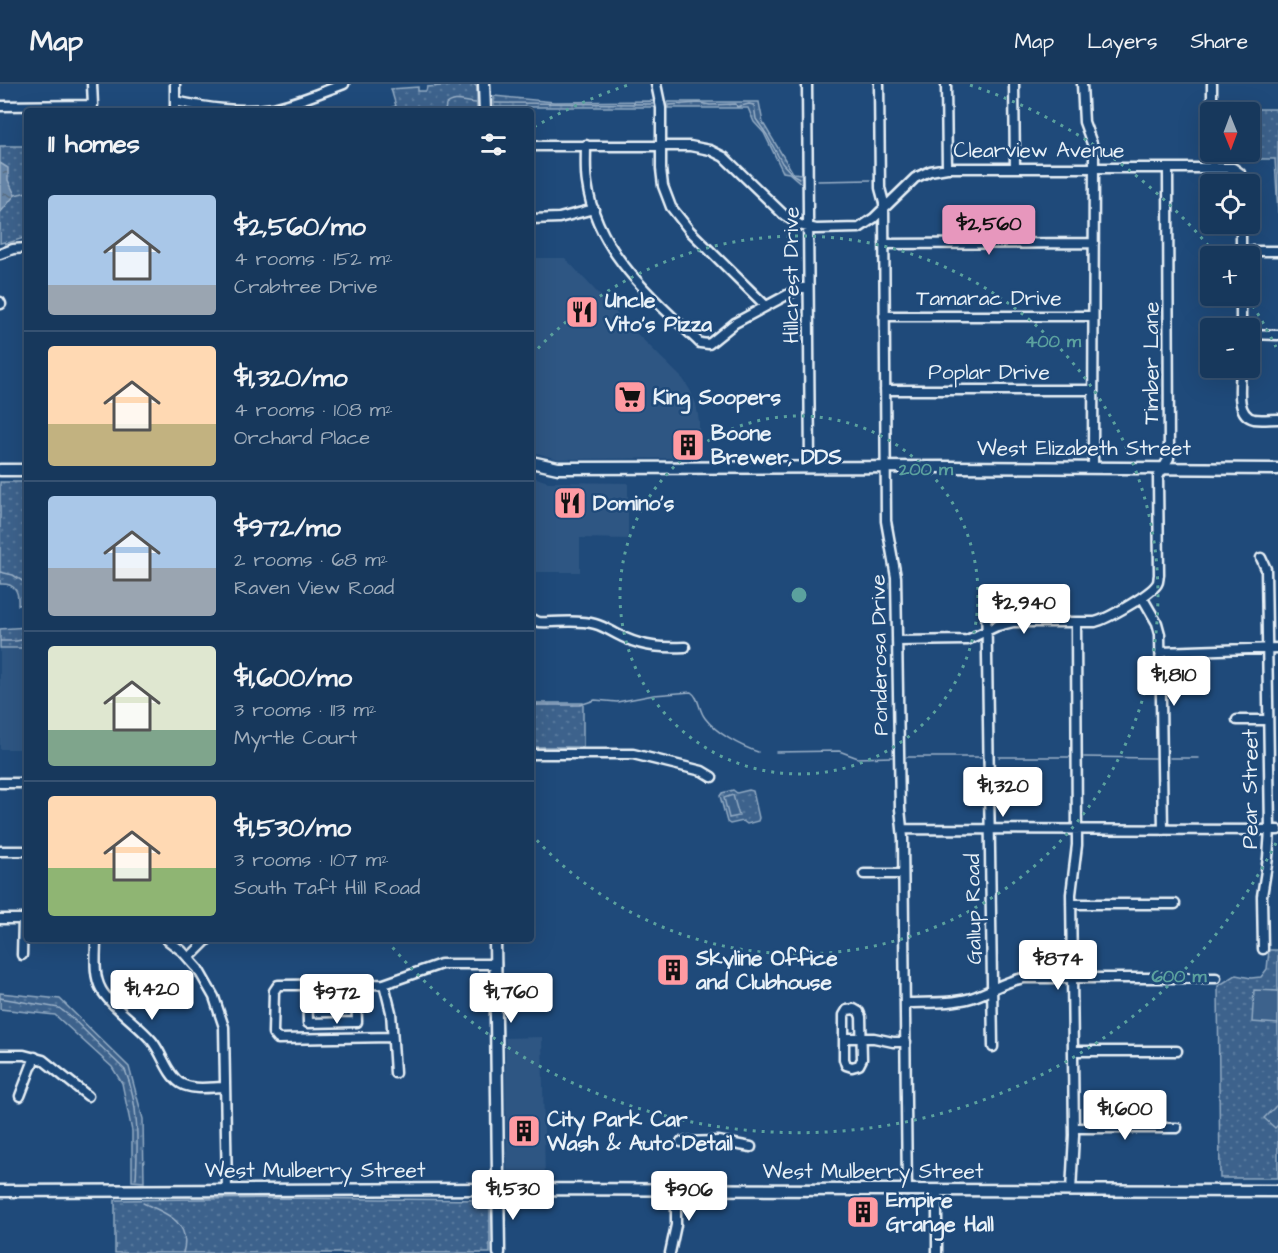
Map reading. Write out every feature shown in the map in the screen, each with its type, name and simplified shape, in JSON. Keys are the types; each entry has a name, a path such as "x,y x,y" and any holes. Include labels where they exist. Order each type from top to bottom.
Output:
{"main road":[{"path":"484,84 485,108"},
{"name":"West Elizabeth Street","path":"534,463 558,468 1278,469"},
{"path":"0,470 24,470"},
{"path":"495,942 499,1253"},
{"name":"West Mulberry Street","path":"0,1191 498,1189 1278,1191"}],"street":[{"path":"0,106 93,105 92,84"},
{"path":"175,84 175,106 214,108"},
{"path":"267,108 287,104 344,84"},
{"path":"656,84 661,108 660,145 663,186 668,199 676,214 690,231 766,306"},
{"name":"Hillcrest Drive","path":"807,84 810,467"},
{"name":"Ponderosa Drive","path":"879,84 880,188 884,208 886,528 896,577 907,1191"},
{"path":"946,84 947,168"},
{"path":"1014,84 1015,168"},
{"path":"1082,84 1083,113 1094,149 1093,467"},
{"path":"1212,84 1212,102"},
{"name":"Clearview Avenue","path":"534,146 699,146 724,157 792,221 809,228 859,228 874,218 915,178 930,171 947,168 1213,168 1237,169 1240,174"},
{"path":"586,146 587,184 594,209 612,250 631,276 700,343 705,345 713,342 735,323 800,288 808,288"},
{"path":"1213,162 1213,168"},
{"name":"Timber Lane","path":"1142,597 1156,585 1158,580 1158,477 1169,458 1168,169"},
{"path":"534,219 559,218 594,209"},
{"path":"884,244 1094,243"},
{"path":"0,254 13,249 24,248"},
{"path":"1260,252 1278,251"},
{"name":"Tamarac Drive","path":"885,316 1093,316"},
{"path":"1260,334 1278,335"},
{"path":"1241,378 1241,406 1244,412 1255,419 1278,419"},
{"name":"Poplar Drive","path":"885,390 1093,390"},
{"name":"Pear Street","path":"1261,558 1266,569 1268,720 1274,830 1262,896 1263,949"},
{"name":"Gallup Road","path":"986,590 993,1047"},
{"path":"897,641 962,641 972,639 1002,624 1013,622 1076,623 1102,620 1142,597 1157,623 1160,634 1163,830"},
{"path":"534,620 590,623 605,627 622,637 645,645 660,648 685,647"},
{"path":"1071,1191 1074,1128 1071,903 1077,856 1076,623"},
{"path":"1160,652 1278,648"},
{"path":"1237,720 1268,720"},
{"path":"534,754 633,754 702,771 712,777"},
{"path":"0,783 24,783"},
{"path":"902,829 1274,830"},
{"path":"0,851 24,851"},
{"path":"864,874 903,874"},
{"path":"1071,903 1175,904"},
{"path":"0,919 24,919"},
{"path":"22,956 24,931"},
{"path":"96,942 96,969 100,988 154,1044 177,1080 189,1086 225,1087"},
{"path":"170,942 189,958 204,980 220,1012 225,1043 227,1190"},
{"path":"189,958 205,942"},
{"path":"392,1037 278,1039 273,1033 274,991 278,985 384,984 441,964 496,964"},
{"path":"905,1003 955,1002 1018,979 1216,978"},
{"path":"384,984 391,1012 395,1073"},
{"path":"307,986 308,1023 357,1022 356,986"},
{"path":"858,1010 861,1061 857,1066 846,1065 844,1061 844,1038 846,1011 858,1010"},
{"path":"844,1038 906,1042"},
{"path":"1073,1052 1177,1051"},
{"path":"0,1055 35,1057 49,1064 88,1096"},
{"path":"20,1096 35,1057"},
{"path":"1074,1128 1177,1128"},
{"path":"681,1142 718,1141 751,1147"},
{"path":"670,1253 676,1225 676,1190"},
{"path":"937,1191 937,1253"}],"shaded area":[{"path":"474,84 477,87 477,108 390,108 396,106 391,89 418,87 418,91 426,91 427,87"},
{"path":"494,96 554,102 654,101 655,107 494,107"},
{"path":"668,102 759,102 763,123 793,173 802,174 803,185 789,173 783,172 764,133 754,122 748,108 668,108"},
{"path":"1260,109 1278,109 1278,213 1275,159 1260,159"},
{"path":"0,146 24,146 24,238 5,244 5,242 0,243"},
{"path":"534,258 565,258 683,379 696,404 699,421 699,458 557,459 534,451"},
{"path":"534,477 548,482 628,483 628,539 580,538 580,572 534,572"},
{"path":"0,482 24,482 24,604 18,605 18,596 13,587 0,584"},
{"path":"24,627 24,648 0,648 0,629"},
{"path":"0,648 24,648 24,749 0,749"},
{"path":"534,703 583,703 583,747 534,747"},
{"path":"733,790 737,793 753,791 758,821 747,824 743,821 730,824 727,822 720,796 722,793"},
{"path":"733,795 739,816 729,818 724,798"},
{"path":"1269,950 1278,950 1278,1178 1220,1178 1218,986 1236,975 1261,977 1267,969"},
{"path":"1254,990 1278,991 1278,1024 1252,1022"},
{"path":"0,993 60,999 129,1067 143,1119 144,1182 132,1181 132,1131 122,1083 112,1067 55,1015 0,1009"},
{"path":"542,1037 545,1178 509,1178 507,1175 505,1038"},
{"path":"1278,1104 1278,1125 1275,1128 1264,1118"},
{"path":"277,1198 486,1200 490,1204 490,1253 115,1253 115,1200"}],"water":[{"path":"0,163 8,168 8,180 15,195 0,213"}],"waterway":[{"path":"446,108 446,105 453,101 476,103"},
{"path":"495,103 653,104"},
{"path":"669,105 699,103 736,104 737,107 754,105 756,119 782,163 799,178"},
{"path":"818,181 871,180"},
{"path":"15,195 24,193"},
{"path":"0,572 13,575 24,582"},
{"path":"0,641 24,640"},
{"path":"534,705 580,705 595,700 617,702 654,695 691,692 696,697 705,718 715,729 736,743 758,752"},
{"path":"776,752 839,751 858,758 892,757"},
{"path":"907,757 981,757"},
{"path":"999,757 1070,757"},
{"path":"1084,757 1155,758"},
{"path":"1170,758 1199,758"},
{"path":"0,998 59,1008 125,1070 135,1110 136,1179"},
{"path":"143,1203 168,1215 180,1226 185,1242 183,1253"}],"place":[{"name":"Uncle Vito's Pizza","path":"582,312"},
{"name":"King Soopers","path":"630,397"},
{"name":"Boone Brewer, DDS","path":"688,445"},
{"name":"Domino's","path":"570,503"},
{"name":"Skyline Office and Clubhouse","path":"673,970"},
{"name":"City Park Car Wash & Auto Detail","path":"524,1131"},
{"name":"Empire Grange Hall","path":"863,1212"}]}
